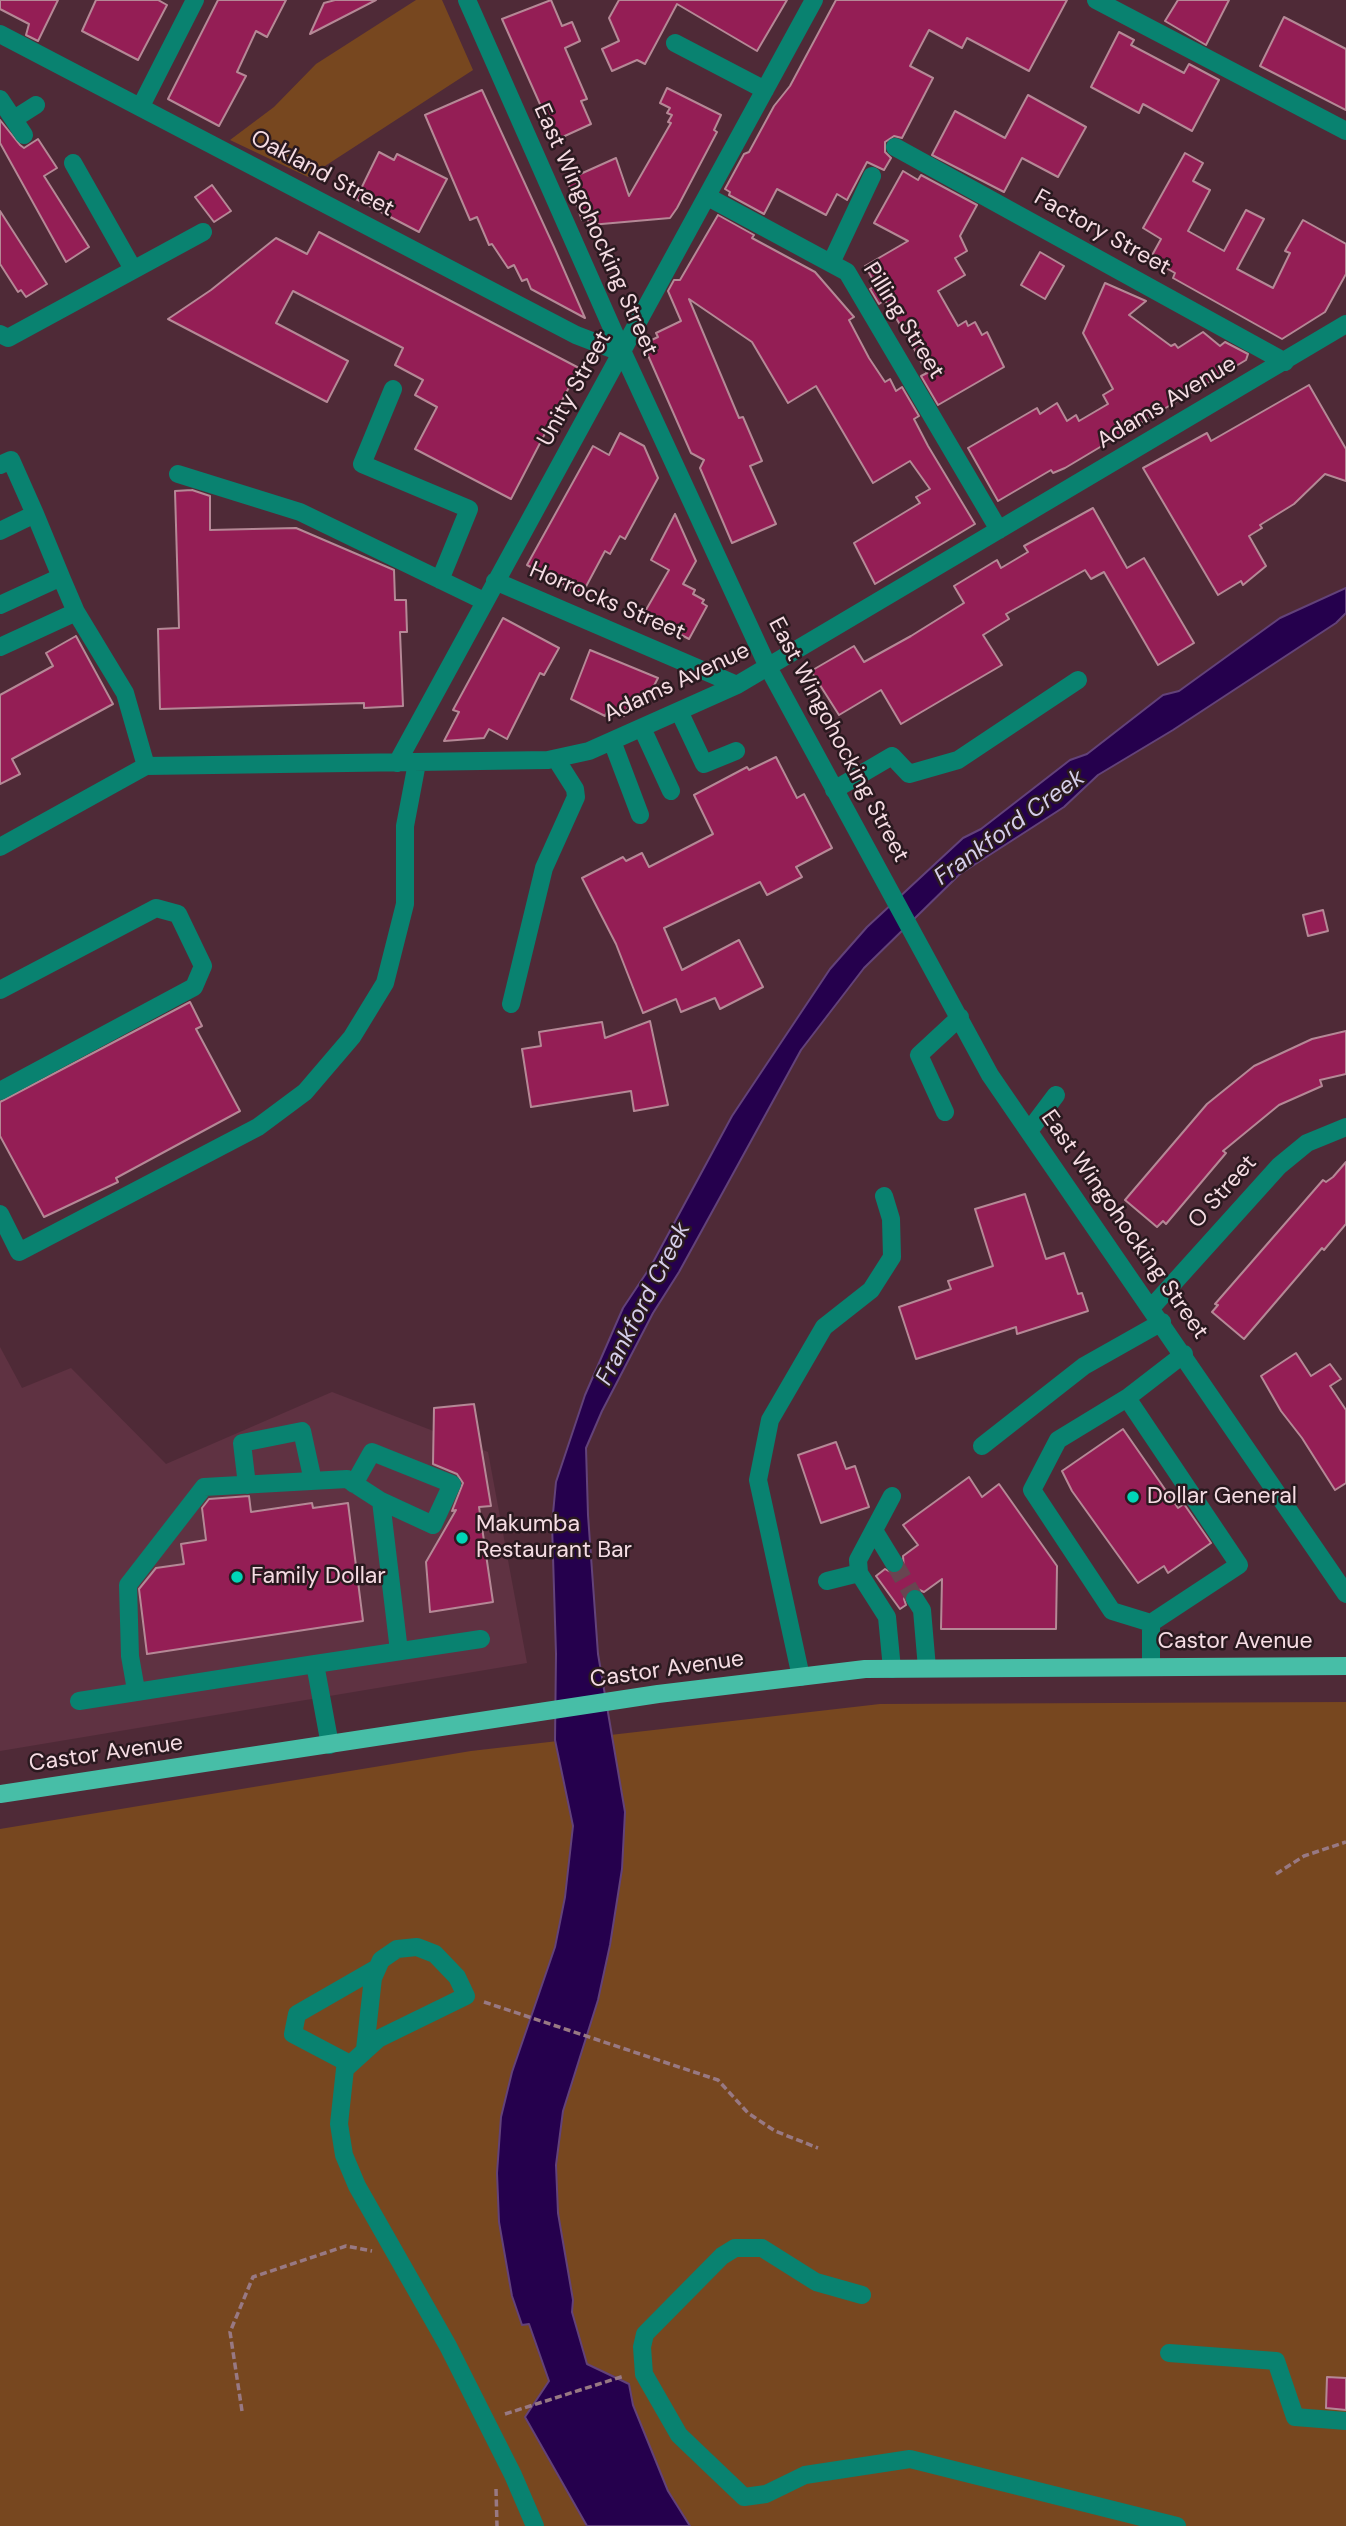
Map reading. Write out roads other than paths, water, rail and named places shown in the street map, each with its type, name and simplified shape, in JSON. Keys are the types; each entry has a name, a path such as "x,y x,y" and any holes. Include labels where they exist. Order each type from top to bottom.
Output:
{"main road":[{"name":"Castor Avenue","path":"0,1794 658,1694 801,1677 927,1668 1346,1666"}],"street":[{"path":"141,106 195,0"},
{"name":"East Wingohocking Street","path":"467,0 622,353 768,667 990,1075 1184,1354 1346,1594"},
{"name":"Unity Street","path":"397,763 814,0"},
{"path":"1096,0 1346,131"},
{"name":"Oakland Street","path":"0,34 576,335 622,353"},
{"path":"675,43 765,90"},
{"path":"0,99 19,127 36,105"},
{"name":"Factory Street","path":"895,146 1285,362"},
{"path":"73,163 134,269"},
{"path":"831,263 872,176"},
{"name":"Pilling Street","path":"708,197 847,272 999,530"},
{"path":"0,334 8,338 203,232"},
{"name":"Adams Avenue","path":"0,847 146,766 556,759 589,751 737,685 1346,324"},
{"path":"393,389 362,464 469,509 440,580"},
{"path":"0,465 11,460 76,612 125,693 146,766"},
{"path":"178,474 300,512 484,601"},
{"path":"0,531 36,514"},
{"path":"0,605 61,577"},
{"name":"Horrocks Street","path":"495,581 737,685"},
{"path":"0,647 76,612"},
{"path":"834,790 892,756 909,774 958,760 1078,680"},
{"path":"679,711 704,764 736,751"},
{"path":"642,728 671,791"},
{"path":"612,741 640,815"},
{"path":"511,1004 544,868 576,797 575,789 556,759"},
{"path":"0,1214 19,1252 258,1127 305,1092 352,1037 385,983 405,904 405,826 417,763"},
{"path":"0,990 156,908 178,914 203,966 194,987 0,1091"},
{"path":"946,1112 919,1055 960,1017"},
{"path":"1029,1131 1056,1095"},
{"name":"O Street","path":"982,1446 1084,1366 1156,1315 1279,1166 1307,1143 1346,1127"},
{"path":"801,1677 758,1480 770,1420 824,1327 871,1290 892,1257 891,1219 884,1196"},
{"path":"1151,1623 1112,1611 1032,1490 1058,1440 1126,1398 1184,1354"},
{"path":"1126,1398 1239,1565 1151,1623"},
{"path":"247,1485 242,1443 302,1431 313,1481"},
{"path":"136,1690 130,1656 128,1585 204,1487 347,1479 354,1484 381,1502 433,1525 452,1485 373,1452 354,1484"},
{"path":"892,1496 858,1560 859,1573 887,1617 892,1669"},
{"path":"381,1502 398,1651"},
{"path":"875,1532 894,1563"},
{"path":"827,1581 859,1573"},
{"path":"915,1598 922,1611 927,1668"},
{"path":"1151,1623 1151,1667"},
{"path":"79,1701 136,1690 481,1639"},
{"path":"315,1664 330,1745"},
{"path":"365,2049 373,1978 381,1960 397,1949 417,1947 435,1954 472,1998 378,2039 349,2064 345,2069 339,2124 344,2155 357,2186 448,2346 513,2475 535,2526"},
{"path":"349,2064 293,2034 297,2014 377,1968"},
{"path":"862,2295 816,2282 761,2248 735,2248 722,2256 645,2334 642,2347 644,2374 679,2435 744,2497 766,2494 806,2475 910,2459 1177,2526"},
{"path":"1169,2353 1276,2361 1295,2417 1346,2421"}],"water":[{"name":"Frankford Creek","path":"1346,588 1346,613 1336,623 1173,730 1098,775 1064,807 960,874 864,968 801,1050 679,1272 653,1313 602,1411 586,1448 598,1654 625,1812 622,1869 610,1945 598,2000 563,2111 556,2165 558,2213 573,2300 572,2312 587,2364 629,2384 633,2405 668,2491 690,2526 587,2526 525,2417 549,2381 529,2324 522,2325 512,2296 499,2222 497,2173 501,2117 512,2072 555,1947 565,1897 573,1826 555,1740 556,1654 552,1524 556,1482 585,1395 623,1308 651,1266 732,1116 830,969 867,927 963,838 981,829 1070,760 1087,754 1163,695 1179,691 1280,618"}],"tunnel":[{"path":"894,1563 915,1599"}],"place":[{"name":"Dollar General","path":"1133,1497"},
{"name":"Makumba Restaurant Bar","path":"462,1538"},
{"name":"Family Dollar","path":"237,1577"}]}
